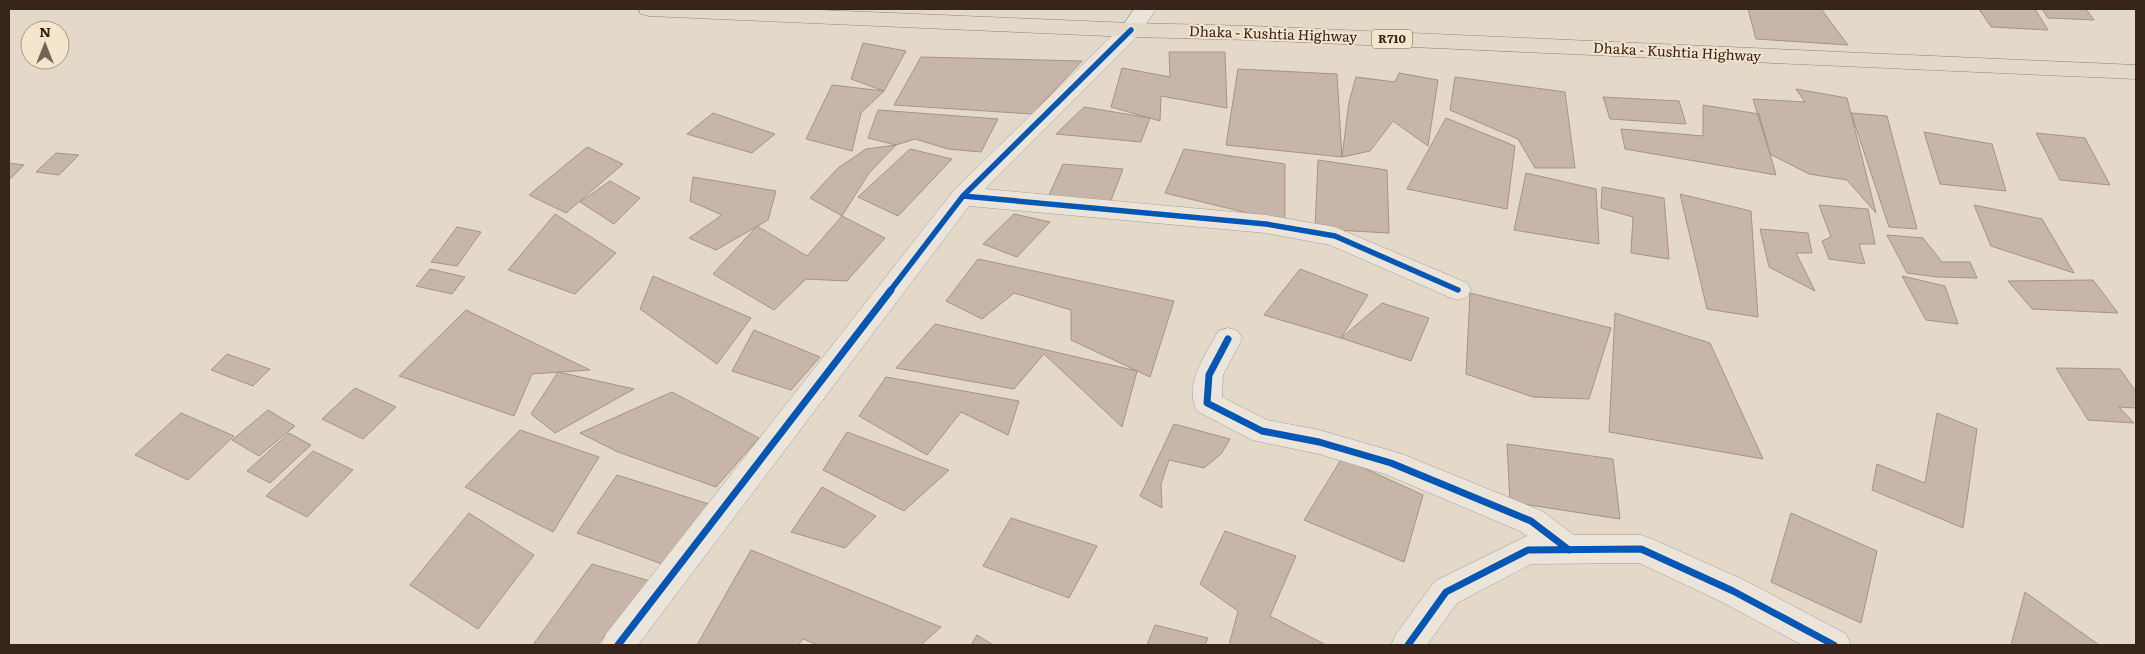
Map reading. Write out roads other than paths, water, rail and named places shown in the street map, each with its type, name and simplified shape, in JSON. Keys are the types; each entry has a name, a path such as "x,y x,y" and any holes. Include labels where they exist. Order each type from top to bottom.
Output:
{"main road":[{"name":"Dhaka - Kushtia Highway","path":"649,9 1138,19 1252,33 2136,72"}],"street":[{"path":"618,645 964,196 1138,19"},
{"path":"964,196 1266,224 1335,236 1458,290"},
{"path":"1228,339 1209,375 1207,403 1262,431 1319,442 1392,463 1531,521 1569,550"},
{"path":"1408,645 1446,592 1528,550 1641,549 1733,591 1834,645"}]}
